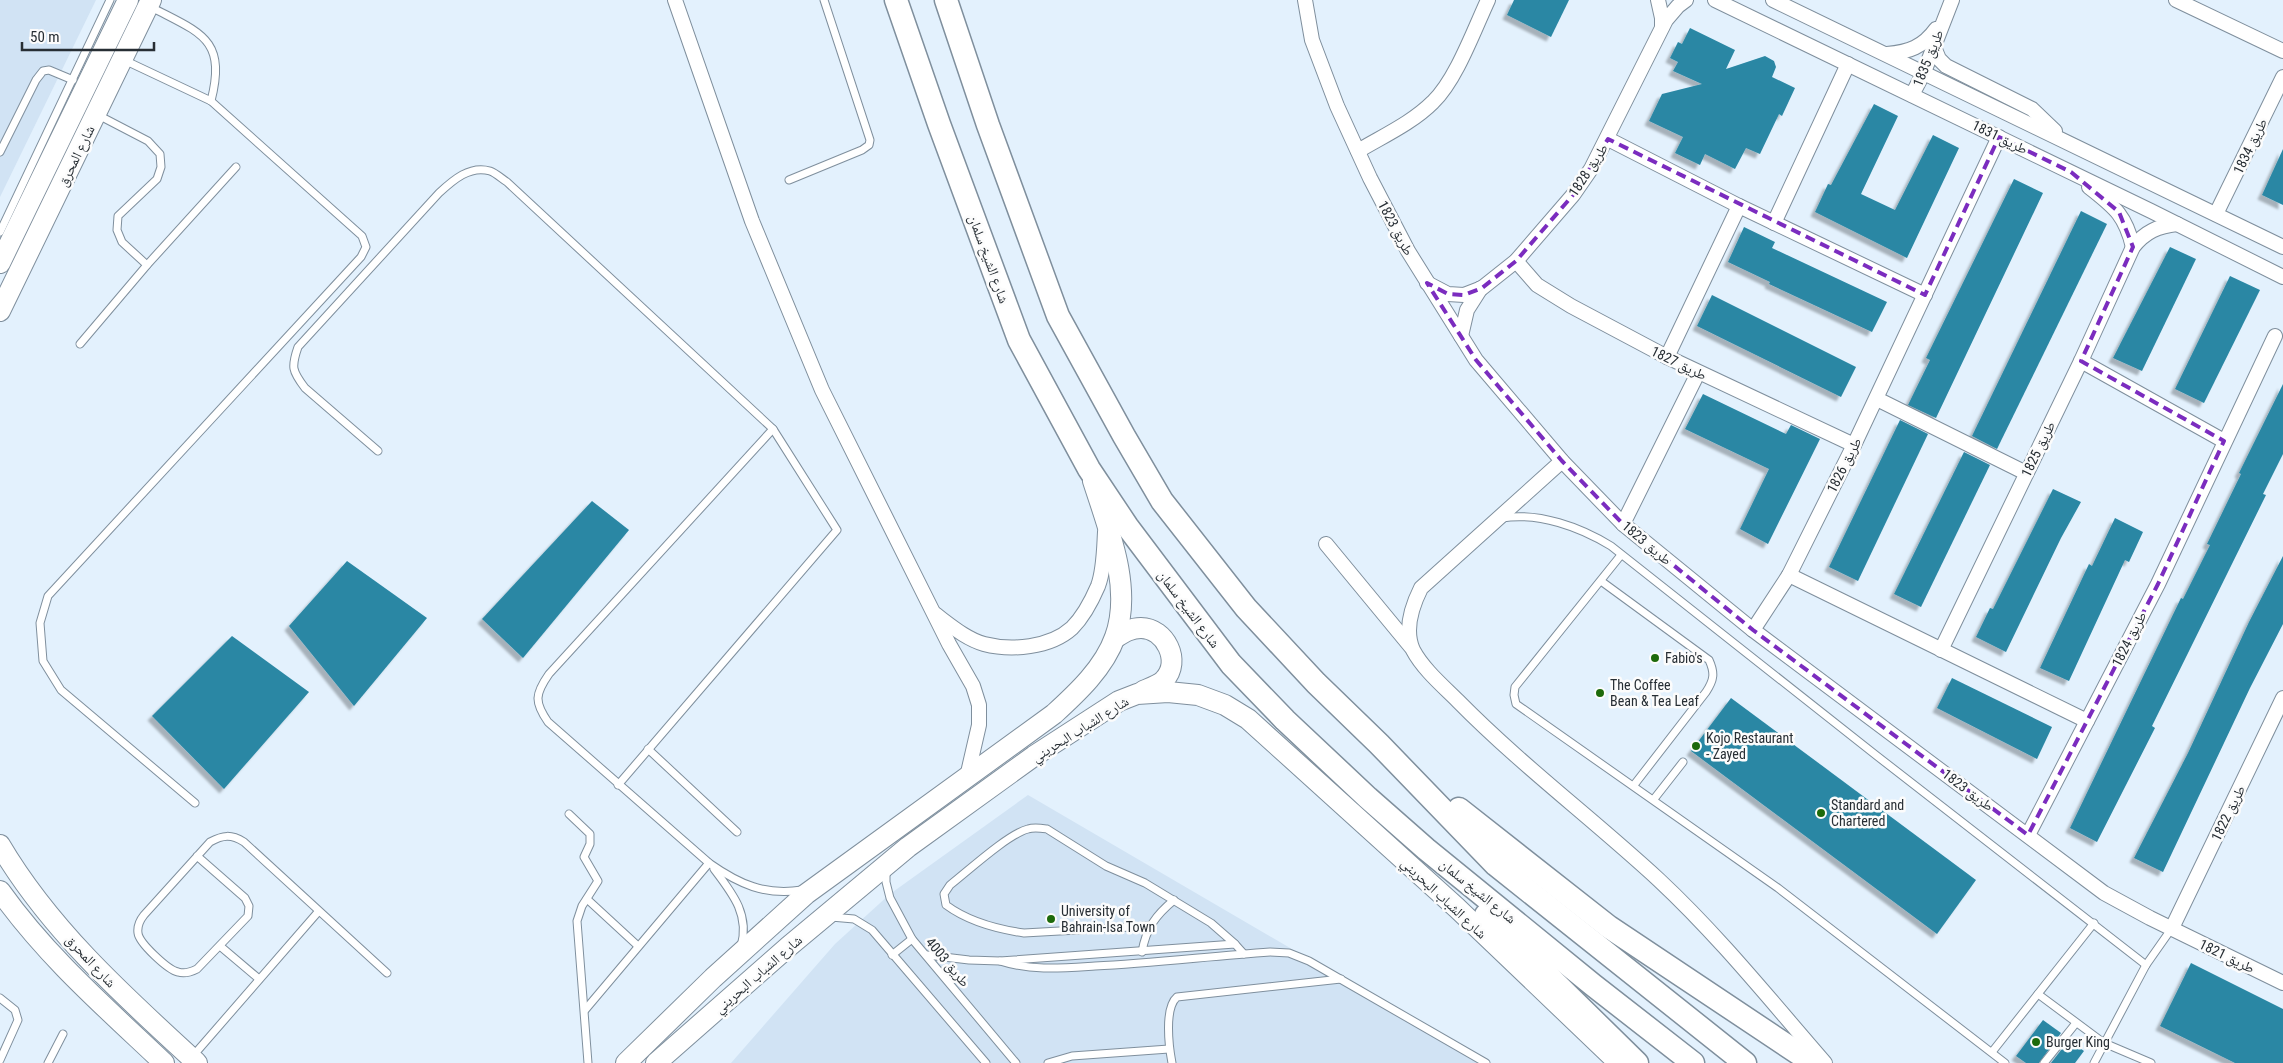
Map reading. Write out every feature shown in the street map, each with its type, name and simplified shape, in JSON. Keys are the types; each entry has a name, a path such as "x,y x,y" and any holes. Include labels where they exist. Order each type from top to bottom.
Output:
{"main road":[{"name":"شارع الشيخ سلمان","path":"896,0 939,124 1019,340 1089,469 1127,526 1231,664 1285,720 1368,798 1426,849 1593,985 1693,1063"},
{"path":"946,0 991,134 1058,316 1162,501 1246,608 1316,683 1379,744 1496,865 1745,1063"},
{"path":"956,0 958,36"},
{"path":"1379,744 1506,847 1609,926 1813,1063"},
{"path":"1426,849 1475,904 1637,1063"}],"street":[{"name":"شارع المحرق","path":"0,263 128,0"},
{"path":"675,0 752,221 822,390 932,612 973,686 978,705 979,725 967,777"},
{"name":"طريق 1823","path":"1305,0 1312,40 1337,106 1408,251 1476,360 1562,461 1623,524 1754,630 2104,892 2172,928"},
{"path":"1358,151 1412,119 1434,101 1451,78 1488,0"},
{"path":"1658,0 1662,13 1662,28"},
{"name":"طريق 1828","path":"1427,283 1448,294 1472,293 1482,288 1516,261 1572,195 1591,168 1608,139 1671,12 1686,0"},
{"name":"طريق 1831","path":"1715,0 2283,277"},
{"name":"طريق 1831","path":"1773,0 2283,247"},
{"name":"طريق 1835","path":"1912,95 1924,72 1952,0"},
{"path":"2176,0 2283,52"},
{"name":"شارع المحرق","path":"0,311 97,114 149,3"},
{"name":"طريق 1835","path":"1887,54 1916,48 1928,40 1943,20"},
{"path":"1934,47 1939,59 1946,66 2032,109 2066,141"},
{"path":"1774,223 1848,64"},
{"name":"طريق 1834","path":"2216,214 2283,77"},
{"name":"طريق 1826","path":"1754,630 1789,575 1877,399 1999,137"},
{"path":"1608,139 1739,206 1925,295"},
{"path":"2071,172 2119,212 2126,223 2133,247"},
{"path":"1666,357 1739,206"},
{"name":"طريق 1825","path":"1941,650 2081,361 2133,247 2147,233 2156,228 2177,224"},
{"name":"طريق 1827","path":"1516,261 1537,285 1571,306 1698,373 1854,445"},
{"name":"طريق 1828","path":"1460,336 1467,310 1482,288"},
{"name":"طريق 1824","path":"2028,835 2055,779 2158,584 2275,336"},
{"path":"2081,361 2224,441"},
{"path":"1623,524 1698,373"},
{"path":"1877,399 2026,473"},
{"path":"1413,650 1409,634 1410,620 1413,603 1421,588 1562,461"},
{"name":"شارع الشباب البحريني","path":"626,1063 738,956 815,888 1054,714 1081,689 1101,662 1115,638 1119,621 1121,590 1117,564 1089,469"},
{"path":"932,612 963,634 983,644 1010,647 1033,646 1058,637 1072,628 1088,606 1099,584 1106,523"},
{"path":"1326,544 1429,671 1486,729 1660,882 1722,944 1825,1063"},
{"path":"1789,575 2087,721"},
{"path":"1115,638 1128,630 1142,628 1156,632 1167,642 1172,656 1171,670 1163,681 1137,694"},
{"name":"شارع الشباب البحريني","path":"656,1063 908,847 1034,756 1118,700 1137,694 1168,692 1198,695 1225,705 1248,719 1457,908 1619,1063"},
{"name":"طريق 1822","path":"2172,928 2283,698"},
{"name":"شارع المحرق","path":"0,845 37,901 96,968 194,1060"},
{"name":"شارع المحرق","path":"0,891 19,918 52,956 164,1063"},
{"name":"طريق 1821","path":"2172,928 2283,983"}],"lane":[{"path":"0,232 110,0"},
{"path":"790,180 862,150 869,145 870,140 824,0"},
{"path":"149,3 199,32 211,47 217,64 217,71 211,101"},
{"path":"122,59 211,101 362,236 366,247 364,252 48,596 40,623 42,661 61,690 195,804"},
{"path":"0,152 36,80 43,71 49,70 73,80"},
{"path":"97,114 148,141 160,154 161,167 157,179 118,216 116,230 122,242 147,265"},
{"path":"80,344 147,265 236,167"},
{"path":"378,451 305,388 295,375 292,363 298,347 439,192 455,179 472,170 490,172 507,182 772,429 837,530 618,785"},
{"path":"772,429 556,666 540,687 539,709 548,722 618,785 709,863 734,880 758,888 782,892 815,888"},
{"path":"1496,519 1514,516 1533,517 1569,526 1599,538 2146,965"},
{"path":"1621,554 1515,687 1516,704 1654,799 1778,888 2005,1063"},
{"path":"1601,580 1709,660 1714,671 1713,683 1634,785"},
{"path":"648,749 737,832"},
{"path":"1654,799 1683,762"},
{"path":"569,814 587,830 591,839 584,857 598,881 579,913 577,929 588,1063"},
{"path":"1149,926 1024,933 1011,931 984,924 957,913 946,905 944,894 950,885 1013,836 1026,829 1036,827 1055,832 1106,866 1145,883 1174,900 1211,923 1244,954"},
{"path":"198,856 245,898 249,906 248,916 197,969 189,972 177,972 142,943 138,934 138,924 144,914 210,842 221,836 232,836 244,842 318,912 387,973"},
{"path":"585,1010 709,863"},
{"path":"709,863 737,899 741,910 744,933 738,956"},
{"name":"طريق 4003","path":"887,865 887,890 912,939 1016,1063"},
{"path":"587,898 638,946"},
{"path":"1142,952 1149,926 1159,912 1174,900"},
{"path":"194,1060 259,980 318,912"},
{"path":"822,919 844,917 864,924 872,930 986,1063"},
{"path":"1992,1052 2094,924"},
{"path":"2094,1063 2146,965 2172,928"},
{"path":"892,955 912,939"},
{"path":"1000,961 1020,958 1055,958 1235,944"},
{"path":"220,946 259,980"},
{"path":"927,956 1000,961 1020,966 1055,968 1140,964 1244,954 1289,953 1341,979 1486,1063"},
{"path":"1172,1063 1169,1049 1170,1008 1177,997 1341,979"},
{"path":"2038,994 2104,1043 2151,1063"},
{"path":"0,998 15,1010 18,1020 0,1060"},
{"path":"2044,1063 2076,1023"},
{"path":"48,1063 63,1034"},
{"path":"1048,1063 1072,1056 1169,1049"}],"highlighted area":[{"path":"1999,137 2071,172 2119,212 2133,247 2081,361 2224,441 2158,584 2028,835 1753,630 1623,524 1562,461 1476,360 1427,283 1448,294 1464,295 1482,288 1516,261 1573,195 1608,139 1925,295"}],"shaded area":[{"path":"0,0 96,0 0,197"},
{"name":"University of Bahrain-Isa Town","path":"1028,795 1487,1063 731,1063 835,944 890,894"}],"building":[{"path":"1514,0 1569,0 1551,37 1507,15"},
{"path":"1690,28 1735,50 1726,69 1765,56 1774,61 1776,67 1772,77 1795,88 1782,116 1779,114 1760,154 1746,148 1735,169 1705,154 1700,165 1675,153 1683,137 1649,121 1662,94 1702,84 1673,71 1678,62 1670,58 1678,42 1682,44"},
{"path":"1874,104 1898,116 1861,194 1895,210 1933,135 1959,148 1907,258 1815,212 1828,184 1831,185"},
{"path":"2283,149 2283,205 2262,195"},
{"path":"2014,179 2043,193 1936,418 1908,405 1930,360 1926,358"},
{"path":"2081,211 2107,224 1997,449 1972,436"},
{"path":"1744,227 1775,242 1772,248 1887,302 1872,332 1769,284 1770,282 1728,262"},
{"path":"2170,247 2196,259 2142,371 2113,358"},
{"path":"2230,276 2260,290 2204,403 2175,389"},
{"path":"1712,295 1856,367 1841,397 1697,326"},
{"path":"2283,384 2283,454 2263,494 2266,495 2152,726 2155,728 2097,842 2070,828 2181,598 2183,599 2210,545 2207,544 2241,474 2239,473"},
{"path":"1703,394 1786,434 1791,425 1820,439 1768,544 1740,529 1769,469 1685,429"},
{"path":"1900,420 1928,434 1858,581 1829,567"},
{"path":"1964,452 1990,465 1921,607 1894,594"},
{"path":"2053,489 2081,502 2061,538 2006,652 1976,637 1990,608 1993,609"},
{"path":"592,501 629,530 523,658 482,619"},
{"path":"2115,518 2143,532 2129,562 2125,560 2069,681 2040,668 2089,564 2092,566"},
{"path":"2283,556 2283,624 2250,688 2163,872 2134,858 2188,753 2249,622"},
{"path":"347,561 427,618 354,706 289,626"},
{"path":"232,636 309,692 224,789 152,716"},
{"path":"1952,678 2052,727 2037,759 1937,708"},
{"path":"1731,698 1976,880 1937,934 1691,751"},
{"path":"2191,963 2283,1009 2283,1063 2235,1063 2160,1026"},
{"name":"Burger King","path":"2043,1020 2061,1033 2039,1063 2026,1063 2016,1056"},
{"path":"2069,1040 2084,1051 2075,1063 2051,1063"}],"place":[{"name":"Fabio's","path":"1655,658"},
{"name":"The Coffee Bean & Tea Leaf","path":"1600,693"},
{"name":"Kojo Restaurant - Zayed","path":"1696,746"},
{"name":"Standard and Chartered","path":"1821,813"},
{"name":"University of Bahrain-Isa Town","path":"1051,919"},
{"name":"Burger King","path":"2036,1042"}]}
